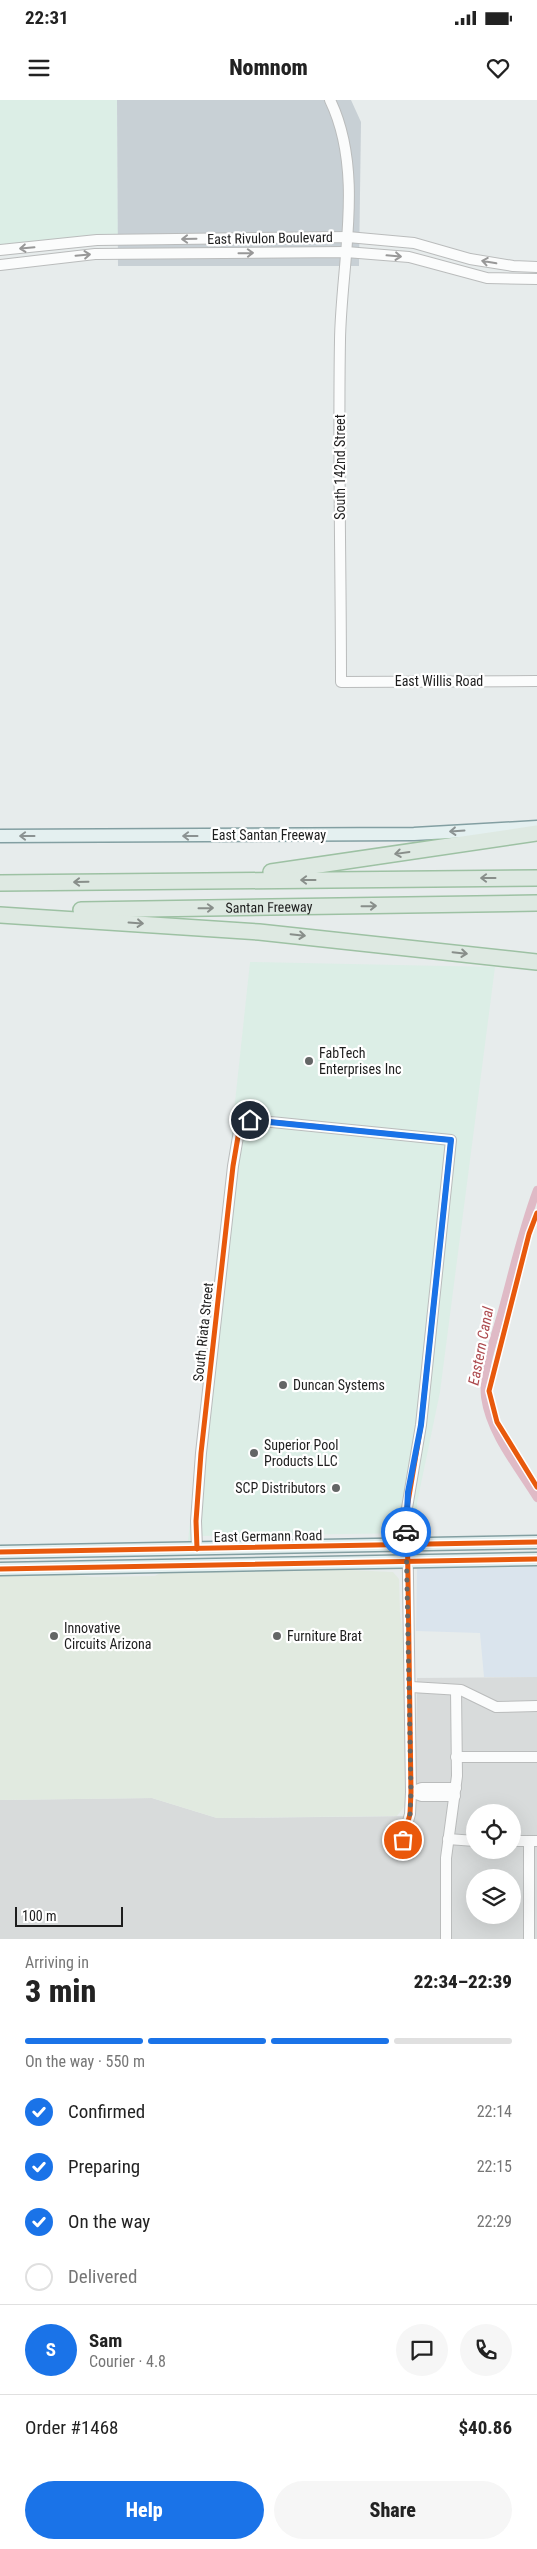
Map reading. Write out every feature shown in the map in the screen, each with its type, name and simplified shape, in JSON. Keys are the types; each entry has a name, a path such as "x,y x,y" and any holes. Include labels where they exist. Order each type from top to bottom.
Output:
{"highway":[{"path":"217,880 537,833"},
{"name":"Santan Freeway","path":"0,883 537,878"},
{"name":"Santan Freeway","path":"0,913 537,903"},
{"path":"0,913 275,933 537,962"}],"main road":[{"name":"East Santan Freeway","path":"0,836 414,834 537,827"},
{"name":"East Germann Road","path":"0,1552 537,1542"},
{"name":"East Germann Road","path":"0,1569 537,1559"}],"street":[{"name":"South 142nd Street","path":"330,100 343,136 348,171 348,237 340,300 339,380 342,682"},
{"name":"East Rivulon Boulevard","path":"0,250 97,240 348,237 414,243 470,259 512,266 537,267"},
{"name":"East Rivulon Boulevard","path":"0,265 95,254 346,252 409,257 487,278 537,279"},
{"name":"East Willis Road","path":"342,682 537,681"},
{"name":"South Riata Street","path":"197,1548 196,1521 201,1453 231,1185 241,1119 451,1140 421,1425 408,1492 406,1544"},
{"path":"403,1840 410,1814 411,1792 406,1544"},
{"path":"410,1687 456,1690 496,1707 537,1706"},
{"path":"446,1939 448,1839 455,1792 456,1690"},
{"path":"456,1757 537,1757"},
{"path":"411,1792 422,1796 455,1792"},
{"path":"448,1839 466,1840"},
{"path":"529,1939 533,1841"}],"shaded area":[{"path":"0,100 117,100 118,235 96,235 0,245"},
{"path":"117,100 351,100 361,122 359,266 118,266"},
{"path":"250,962 495,967 440,1392 417,1503 418,1533 203,1536 188,1541"},
{"path":"537,1567 537,1677 484,1677 480,1633 416,1631 417,1569"},
{"path":"328,1569 393,1572 399,1579 400,1614 405,1647 407,1780 406,1804 397,1816 217,1818 152,1798 0,1800 0,1575 155,1576 162,1572"},
{"path":"537,1677 537,1939 0,1939 0,1800 152,1798 217,1818 415,1816 417,1678"}],"waterway":[{"name":"Eastern Canal","path":"537,1190 522,1235 485,1375 485,1397 493,1424 537,1498"}],"cycle path":[{"path":"197,1549 196,1521 201,1453 233,1166 241,1119 451,1140 421,1425 407,1508 411,1792 410,1814 403,1840"},
{"path":"537,1213 529,1234 489,1391 497,1422 537,1487"},
{"path":"0,1552 537,1542"},
{"path":"0,1569 537,1559"}],"way so far":[{"path":"403,1840 410,1814 411,1792 406,1532"}],"place":[{"name":"FabTech Enterprises Inc","path":"309,1061"},
{"name":"Duncan Systems","path":"283,1385"},
{"name":"Superior Pool Products LLC","path":"254,1453"},
{"name":"SCP Distributors","path":"336,1488"},
{"name":"Innovative Circuits Arizona","path":"54,1636"},
{"name":"Furniture Brat","path":"277,1636"}],"route":[{"path":"250,1120 451,1140 421,1425 408,1492 406,1532"}]}
